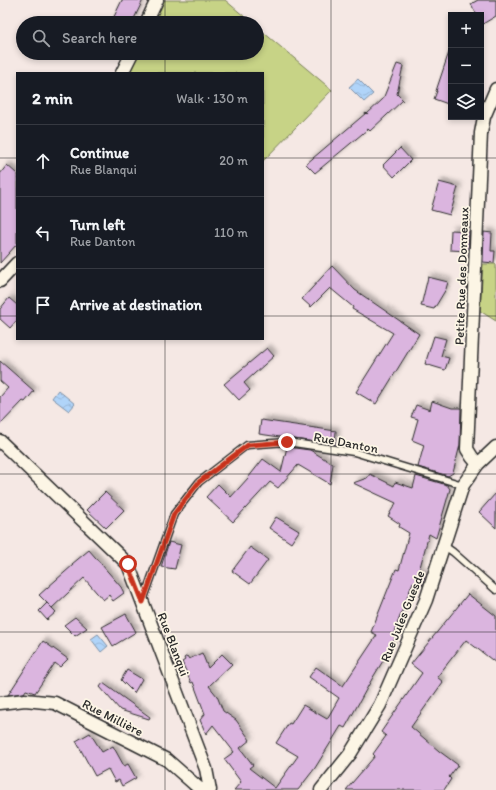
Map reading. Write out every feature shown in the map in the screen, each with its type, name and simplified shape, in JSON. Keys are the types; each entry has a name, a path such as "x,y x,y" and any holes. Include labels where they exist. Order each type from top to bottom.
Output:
{"street":[{"path":"149,16 157,0"},
{"path":"122,72 128,60"},
{"name":"Petite Rue des Donneaux","path":"478,464 472,457 468,448 481,133 484,117 496,89"},
{"path":"0,281 16,264"},
{"name":"Rue Blanqui","path":"0,440 128,564 206,769 210,790"},
{"name":"Rue Jules Guesde","path":"321,790 350,754 380,705 426,600 463,485 478,464 496,447"},
{"name":"Rue Millière","path":"0,703 25,700 55,703 167,760 201,790"}],"lane":[{"name":"Rue Danton","path":"143,602 174,514 199,482 248,445 287,442 354,452 463,485"},
{"path":"443,545 496,590"}],"green space":[{"path":"164,0 225,0 244,16 156,16"},
{"path":"264,33 332,90 264,160 264,72 130,72 136,60 264,60"},
{"path":"483,264 496,264 496,321 480,311"}],"water":[{"path":"358,79 373,94 364,102 349,87"},
{"path":"58,390 75,404 69,411 52,398"},
{"path":"98,634 108,646 101,652 91,639"}],"building":[{"path":"122,0 143,0 135,16 114,16"},
{"path":"478,0 496,0 496,16 484,23 484,12 475,12 471,4"},
{"path":"448,55 448,104 434,99"},
{"path":"397,64 403,66 397,94 403,100 370,131 368,129 315,173 306,164 383,99"},
{"path":"400,148 411,160 394,177 383,165"},
{"path":"7,165 16,173 16,245 0,263 0,174"},
{"path":"439,182 458,187 450,215 431,210"},
{"path":"451,230 469,231 468,251 450,250"},
{"path":"484,232 492,233 491,251 495,251 494,263 483,262"},
{"path":"332,266 355,290 419,334 376,404 356,392 393,333 352,309 353,307 330,288 311,307 302,299"},
{"path":"428,277 448,282 446,289 434,309 421,306"},
{"path":"9,298 16,304 16,321 10,328 0,319 0,309"},
{"path":"434,336 446,339 441,356 449,358 445,370 425,364"},
{"path":"267,348 274,356 244,383 250,390 239,400 224,384"},
{"path":"0,361 34,391 25,402 23,401 0,425 0,397 8,388 0,381"},
{"path":"432,401 452,408 461,408 460,445 453,473 448,476 418,467 424,445 412,440 418,419 411,417 416,405 430,410"},
{"path":"261,420 336,431 335,445 259,434"},
{"path":"287,447 310,450 333,464 330,484 298,465 278,488 270,482 233,522 206,497 218,484 231,497 263,459 281,472"},
{"path":"370,474 394,486 395,482 413,488 416,476 447,485 450,489 436,538 429,534 419,571 426,573 422,586 413,582 393,635 396,636 389,651 345,728 341,726 315,768 298,790 234,790 241,782 224,759 234,752 213,725 206,734 200,720 205,714 193,682 191,683 182,662 187,656 189,659 202,653 208,668 222,654 232,664 209,686 217,696 223,711 236,720 250,740 240,748 253,765 249,768 275,788 298,756 276,743 289,723 291,724 303,705 327,719 339,698 309,677 316,667 343,686 377,635 371,632 396,569 399,570 409,533 399,527 400,524 388,516 396,503 353,483 367,478"},
{"path":"105,492 124,510 106,528 87,510"},
{"path":"496,493 496,528 479,512"},
{"path":"276,517 299,531 291,543 269,528"},
{"path":"169,542 181,545 175,569 161,567"},
{"path":"250,547 268,560 250,584 232,571"},
{"path":"89,550 121,587 124,593 113,601 109,595 103,600 84,578 52,608 39,595"},
{"path":"468,594 496,616 496,663 466,640 437,677 443,682 411,727 458,765 449,777 451,779 444,790 346,790 375,756 373,754 386,736 381,732 422,673 411,664"},
{"path":"47,603 56,612 47,620 39,611"},
{"path":"126,614 136,632 113,646 102,627"},
{"path":"75,617 87,628 75,636 64,625"},
{"path":"43,641 68,659 60,667 55,663 35,693 26,690 24,693 8,695"},
{"path":"127,670 142,679 134,693 121,680"},
{"path":"103,683 150,717 149,719 120,710 100,687"},
{"path":"90,733 102,752 113,746 124,766 128,764 136,778 122,786 119,780 115,782 108,769 95,776 76,741"}],"route":[{"path":"128,564 143,602 174,514 199,482 248,445 287,442"}]}
